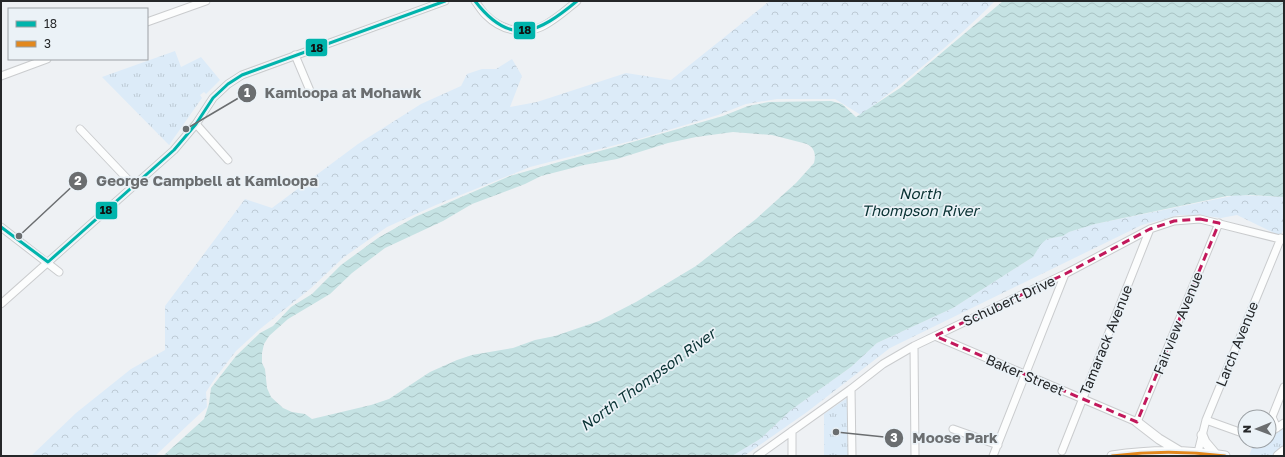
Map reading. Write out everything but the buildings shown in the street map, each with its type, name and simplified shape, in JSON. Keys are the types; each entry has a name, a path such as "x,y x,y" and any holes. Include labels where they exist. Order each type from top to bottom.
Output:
{"main road":[{"path":"1137,422 1159,439 1180,451"},
{"path":"1202,435 1205,442 1221,455"},
{"path":"1112,456 1135,453 1180,451 1221,455"}],"street":[{"path":"148,22 206,1"},
{"path":"1,304 174,150 196,124 213,98 228,84 242,75 294,55 445,1"},
{"path":"475,1 486,16 501,26 520,31 541,27 556,18 576,1"},
{"path":"294,55 311,93"},
{"path":"1,76 44,60"},
{"path":"196,124 228,160"},
{"path":"80,129 134,186"},
{"name":"Schubert Drive","path":"757,456 883,364 914,346 1066,274 1150,229 1174,221 1200,220 1219,223 1282,239"},
{"name":"Fairview Avenue","path":"1137,422 1219,223"},
{"path":"1,227 59,272"},
{"name":"Tamarack Avenue","path":"1062,451 1150,229"},
{"name":"Larch Avenue","path":"1198,452 1206,420 1282,239"},
{"path":"993,456 1066,274"},
{"name":"Baker Street","path":"935,336 1137,422"},
{"path":"914,346 914,456"},
{"path":"1275,409 1284,387"},
{"path":"851,388 852,456"},
{"path":"1206,420 1237,431"},
{"path":"1277,428 1284,424"},
{"path":"953,429 998,445"},
{"path":"792,431 792,456"}],"highlighted area":[{"path":"1200,219 1219,223 1137,422 935,336 1065,274 1150,229 1174,221"}],"green space":[{"path":"772,1 995,1 930,60 861,115 835,99 777,99 746,104 718,115 639,139 530,167 436,205 387,227 344,257 310,289 260,329 236,351 206,392 207,407 155,456 31,456 76,413 131,369 165,350 165,306 245,199 272,208 358,144 421,104 461,86 467,74 482,69 496,69 512,59 522,76 510,107 537,102 626,73 671,80 767,3"},
{"path":"175,51 181,67 201,57 220,80 206,94 204,92 200,95 202,98 169,145 102,77"},
{"path":"1237,195 1284,197 1284,229 1280,236 1237,215 1221,218 1199,215 1179,215 1142,225 890,348 807,412 744,456 732,456 760,439 791,410 851,367 877,343 953,308 1033,257 1041,243 1047,239 1063,236 1069,232 1095,224"},
{"path":"847,398 849,456 824,456 824,414"},
{"path":"1284,426 1284,449 1277,456 1249,456 1252,449 1277,449 1277,430"}],"water":[{"name":"North Thompson River","path":"1003,1 1284,1 1284,197 1250,195 1227,196 1095,224 1069,232 1063,236 1047,239 1041,244 1033,257 953,308 877,343 851,367 791,410 760,439 732,456 163,456 204,419 209,404 211,388 236,356 260,333 273,326 291,307 312,294 341,265 378,238 415,217 510,176 723,116 748,106 769,102 831,101 842,104 856,117 900,88","holes":["733,132 772,135 807,144 814,152 814,163 796,183 756,219 696,266 636,302 599,321 555,336 535,340 513,348 472,355 457,360 430,372 389,399 371,405 312,419 305,414 292,412 283,408 271,397 267,388 265,369 262,363 264,344 269,336 288,319 330,294 352,273 385,248 443,221 472,204 525,184 541,176 584,165 617,159 668,143 696,137"]}],"transit line":[{"name":"18","path":"1,227 48,262 174,150 196,124 213,98 228,84 242,75 445,1"},
{"name":"18","path":"475,1 488,16 501,25 513,30 525,31 550,21 577,1"},
{"name":"3","path":"1112,456 1168,452 1225,456"}],"place":[{"name":"Kamloopa at Mohawk","path":"186,129"},
{"name":"George Campbell at Kamloopa","path":"19,236"},
{"name":"Moose Park","path":"836,432"}]}
